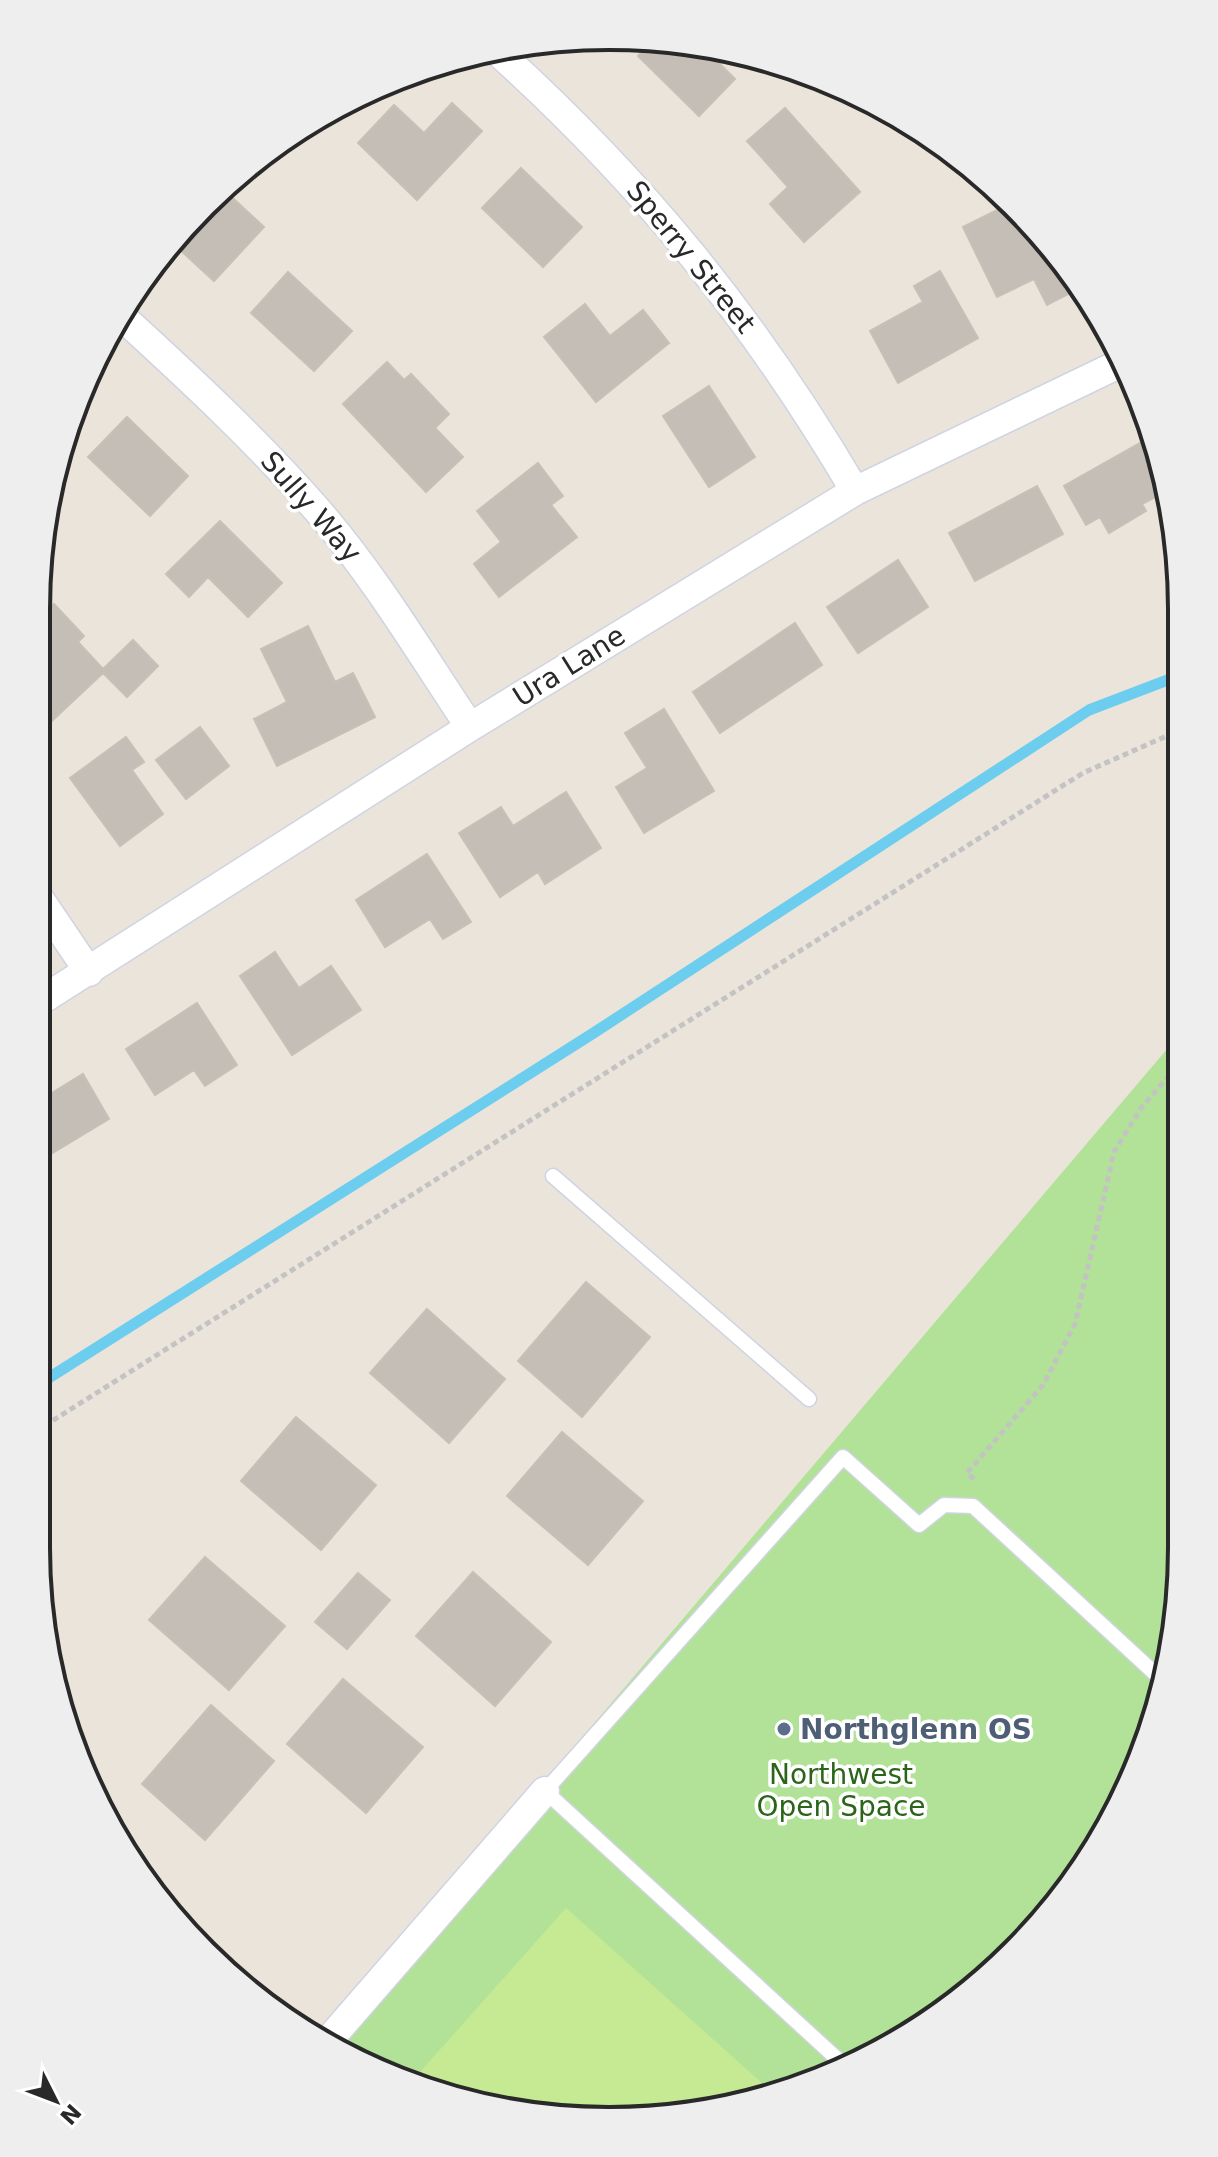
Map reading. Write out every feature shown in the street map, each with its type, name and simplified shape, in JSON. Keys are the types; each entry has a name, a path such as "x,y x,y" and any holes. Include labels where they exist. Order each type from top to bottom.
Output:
{"street":[{"name":"Sperry Street","path":"507,60 559,107 621,171 723,290 807,410 855,491"},
{"name":"Sully Way","path":"129,323 206,394 320,513 368,574 470,727"},
{"name":"Ura Lane","path":"50,995 470,727 855,491 1112,367"},
{"path":"50,914 89,972"},
{"path":"334,2034 545,1791"}],"lane":[{"path":"553,1176 809,1399"},
{"path":"836,2058 545,1791 843,1457 919,1525 944,1505 973,1506 1154,1672"}],"path":[{"path":"50,1422 1083,773 1168,735"},
{"path":"978,1483 967,1473 1043,1385 1075,1324 1114,1152 1141,1108 1168,1077"}],"green space":[{"name":"Northwest Open Space","path":"1168,1048 1168,1548 1163,1621 1149,1693 1125,1762 1074,1859 1029,1917 978,1968 920,2013 888,2032 789,2077 754,2088 682,2102 646,2106 572,2106 500,2096 429,2077 331,2033"},
{"path":"566,1908 764,2085 718,2096 646,2106 572,2106 500,2096 419,2073"}],"building":[{"path":"646,51 717,61 735,79 699,116 638,56"},
{"path":"452,103 482,131 417,200 358,143 394,105 424,133"},
{"path":"785,108 860,192 804,242 770,204 788,187 747,141"},
{"path":"521,168 582,227 543,267 482,208"},
{"path":"232,197 264,227 214,281 181,250"},
{"path":"999,209 1029,240 1070,293 1047,305 1034,279 997,297 963,227"},
{"path":"940,271 978,338 898,383 870,331 923,302 914,286"},
{"path":"288,272 352,331 314,371 251,313"},
{"path":"585,304 610,336 643,310 669,343 596,402 544,337"},
{"path":"387,362 404,380 411,374 449,414 435,428 463,457 426,492 343,404"},
{"path":"709,386 755,457 709,487 663,416"},
{"path":"127,417 188,476 150,516 88,457"},
{"path":"1142,442 1156,497 1142,504 1146,511 1109,533 1100,517 1086,525 1064,486"},
{"path":"538,463 563,496 551,505 577,537 499,597 474,564 501,542 477,511"},
{"path":"1037,486 1063,534 975,581 949,533"},
{"path":"220,521 282,583 248,617 208,577 189,597 166,574"},
{"path":"898,560 928,607 858,653 827,607"},
{"path":"54,604 84,636 78,642 103,669 133,640 158,666 127,697 103,673 50,723 50,608"},
{"path":"795,623 822,665 720,733 693,692"},
{"path":"308,626 335,682 353,673 375,717 277,766 254,719 287,702 261,649"},
{"path":"664,709 714,791 644,833 616,787 647,768 625,733"},
{"path":"200,727 229,766 186,799 156,760"},
{"path":"126,737 144,762 132,770 163,814 120,846 70,778"},
{"path":"566,792 601,848 545,884 538,872 500,897 459,833 501,807 513,826"},
{"path":"427,854 471,922 443,939 430,919 385,947 356,900"},
{"path":"275,952 299,988 331,966 361,1010 292,1055 240,976"},
{"path":"197,1003 237,1065 205,1086 194,1070 155,1095 126,1049"},
{"path":"83,1074 109,1119 50,1155 50,1094"},
{"path":"586,1282 650,1337 582,1417 518,1361"},
{"path":"427,1309 505,1379 449,1443 370,1373"},
{"path":"296,1417 376,1485 321,1550 241,1481"},
{"path":"562,1432 643,1501 588,1565 507,1496"},
{"path":"205,1557 285,1626 229,1690 149,1620"},
{"path":"473,1572 551,1642 495,1706 416,1636"},
{"path":"358,1573 390,1600 347,1649 315,1622"},
{"path":"343,1679 423,1747 366,1813 287,1744"},
{"path":"211,1705 274,1761 205,1840 142,1784"}],"waterway":[{"path":"50,1377 592,1034 1089,710 1168,680"}],"place":[{"name":"Northglenn OS","path":"784,1729"}]}
